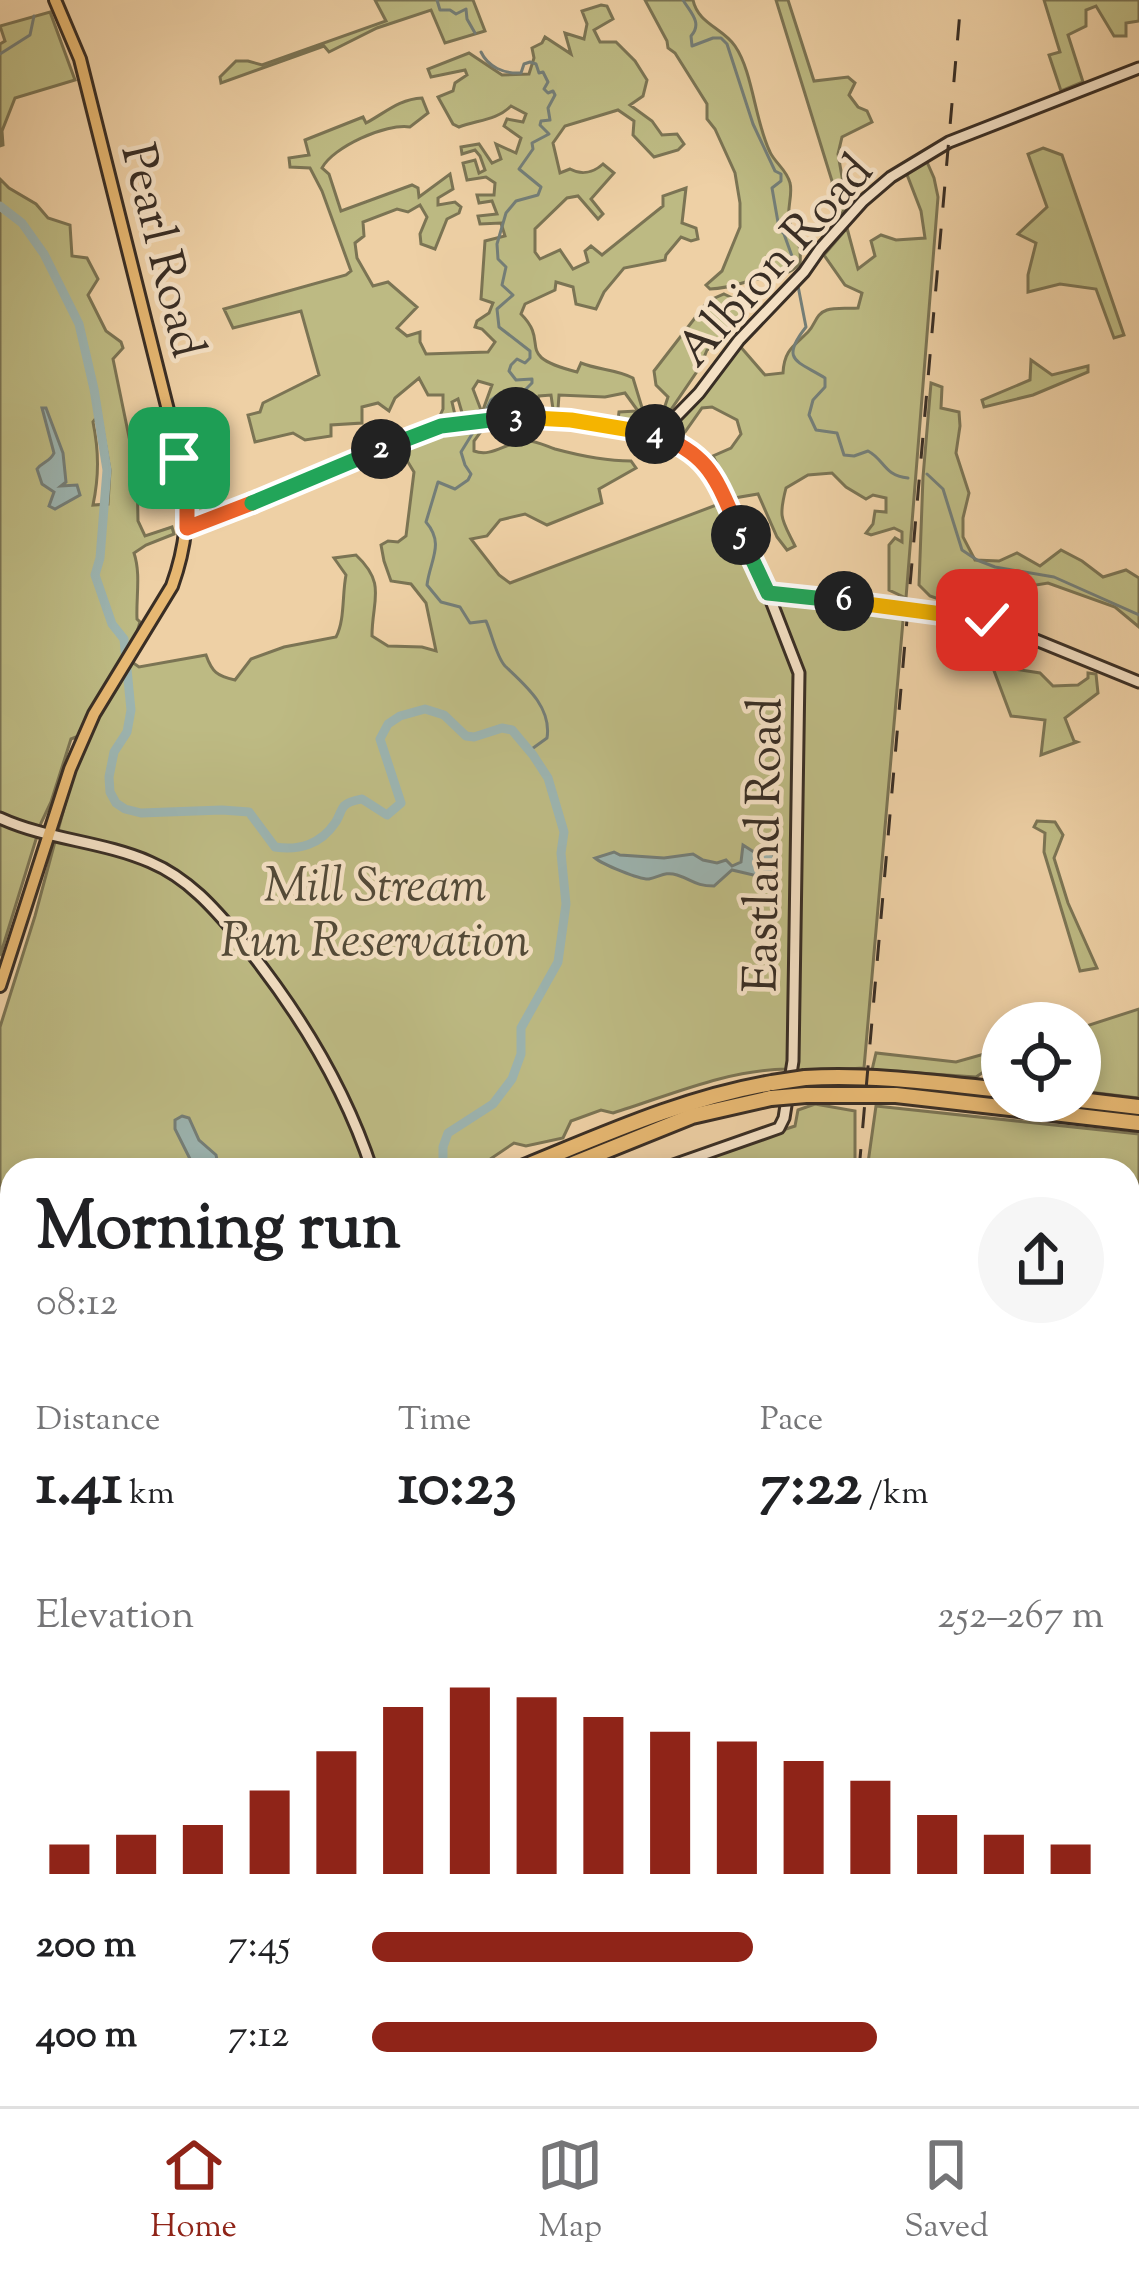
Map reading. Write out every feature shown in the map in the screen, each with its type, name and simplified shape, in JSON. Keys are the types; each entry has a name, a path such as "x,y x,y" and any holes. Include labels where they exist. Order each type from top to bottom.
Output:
{"highway":[{"path":"588,1158 805,1078 898,1078 981,1088"},
{"path":"548,1158 692,1101 772,1091 896,1095 1139,1123"},
{"path":"1101,1102 1139,1107"}],"main road":[{"name":"Pearl Road","path":"0,986 70,769 94,714 172,586 187,528 183,470 144,308 80,59 55,0"}],"street":[{"name":"Albion Road","path":"658,435 863,201 891,177 949,142 1139,68"},
{"path":"187,528 441,426 523,417 658,435"},
{"name":"Eastland Road","path":"658,435 691,451 713,474 768,593 800,681 790,1088 779,1128 693,1158"},
{"path":"768,593 987,620 1139,682"},
{"path":"0,818 150,862 208,901 256,959 315,1045 367,1158"}],"green space":[{"path":"375,0 473,0 485,31 445,43 431,10 377,28 329,52 324,46 221,83 220,77 236,61 262,65 386,21"},
{"path":"645,0 693,0 700,15 730,40 741,57 765,140 790,183 789,219 800,256 800,264 791,271 725,287 706,285 722,271 740,227 735,173 707,119 707,104 668,48"},
{"path":"776,0 788,0 814,81 848,77 855,83 849,95 872,122 842,137 838,154 847,205 834,226 832,181"},
{"path":"1044,0 1139,0 1139,21 1126,23 1126,36 1114,36 1096,6 1086,10 1086,26 1068,35 1083,82 1061,91 1049,55 1060,52"},
{"path":"607,6 613,19 594,30 600,42 616,42 647,80 643,96 630,105 662,135 677,134 684,144 654,157 633,135 634,121 618,110 565,126 553,143 560,173 570,169 587,172 603,164 614,173 591,199 603,214 598,219 578,196 567,198 535,229 535,252 540,259 560,250 573,269 588,262 585,251 591,246 602,255 663,206 663,196 686,188 682,223 696,228 698,239 681,237 665,260 624,268 596,309 576,304 573,287 556,282 555,290 525,304 521,314 545,360 577,372 581,363 633,378 647,424 618,420 619,412 638,411 625,393 559,395 558,409 553,409 551,395 539,396 536,408 526,408 529,394 519,391 520,405 483,410 492,385 478,381 473,389 481,410 463,416 458,399 452,402 455,415 439,418 443,395 428,395 419,378 395,398 389,411 378,403 362,407 362,423 331,425 331,436 305,440 293,433 255,442 248,415 319,375 301,311 233,328 224,309 351,271 310,168 290,167 289,158 309,155 305,140 363,117 366,123 399,104 422,98 428,113 410,127 361,138 322,168 329,174 341,211 412,185 418,188 419,197 450,174 453,189 438,198 438,205 455,202 461,207 447,219 435,249 421,244 427,217 420,205 363,222 364,236 355,243 357,258 373,286 388,282 417,307 397,328 407,336 420,332 426,354 488,352 495,342 475,327 493,303 481,299 485,241 505,236 501,223 480,224 478,216 497,214 492,201 479,203 477,195 494,195 495,183 486,177 467,180 463,163 475,160 479,173 485,170 475,150 462,154 461,147 479,144 492,163 501,159 496,144 516,153 521,138 504,126 507,119 523,122 526,114 511,106 459,127 438,97 453,91 455,83 467,75 465,70 431,77 428,69 469,53 502,75 529,74 532,48 545,37 571,54 565,33 584,39 587,24 582,11"},
{"path":"50,12 75,80 15,98 0,146 0,44 5,41 0,26"},
{"path":"1043,148 1062,155 1124,335 1114,338 1096,289 1060,284 1028,292 1036,243 1018,234 1047,207 1028,154"},
{"path":"927,162 938,197 906,598 889,590 889,545 895,538 902,542 902,532 894,528 866,533 875,511 886,512 886,498 873,495 866,499 832,473 808,475 786,488 783,518 795,546 787,550 758,494 734,498 713,456 731,448 741,434 737,420 712,407 702,408 685,432 669,432 739,345 765,375 783,373 788,354 820,314 858,308 862,293 845,285 824,255 847,228 858,269 875,256 871,241 881,235 896,240 925,238 921,211 906,172"},
{"name":"Mill Stream Run Reservation","path":"0,179 48,218 70,225 72,256 87,258 98,279 88,295 106,331 123,348 113,359 135,466 159,459 159,466 137,473 138,521 145,536 172,527 174,534 134,553 140,622 129,660 139,667 206,655 216,672 235,680 251,659 336,637 346,575 334,558 356,555 375,584 372,636 388,646 436,651 426,603 411,584 391,581 381,545 406,536 414,472 400,449 485,426 474,441 474,451 531,441 584,456 631,461 636,468 599,489 602,503 547,525 525,514 500,520 487,536 471,539 510,583 727,501 767,591 902,608 864,1068 795,1072 793,1055 788,1056 787,1069 720,1079 613,1113 601,1110 571,1121 563,1138 526,1146 514,1143 492,1158 0,1158 0,1027 84,734 71,739 0,956","holes":["100,413 110,470 108,504 93,505 98,464 93,422"]},
{"path":"724,294 747,305 732,332 707,350 670,411 663,412 668,397 656,385 654,371 708,301"},
{"path":"1031,360 1052,375 1088,366 1088,372 1033,395 984,407 982,400 1030,380"},
{"path":"931,383 942,387 941,408 959,412 956,453 969,493 963,537 975,560 999,561 1017,553 1040,566 1061,550 1103,577 1126,570 1139,578 1139,627 1115,607 1048,583 1011,589 957,577 944,601 919,585"},
{"path":"1001,659 1015,669 1040,673 1053,686 1078,685 1088,673 1096,674 1098,693 1065,718 1077,742 1041,755 1045,720 1011,716 990,660"},
{"path":"1037,821 1055,822 1063,835 1054,858 1097,968 1080,971 1044,852 1045,833 1034,827"},
{"path":"1139,1009 1139,1098 1101,1093 1101,1021"},
{"path":"876,1053 956,1062 981,1055 981,1074 872,1070"},
{"path":"815,1104 855,1111 855,1158 698,1158 795,1126 798,1110"},
{"path":"876,1106 981,1117 981,1122 1139,1134 1139,1158 869,1158"}],"water":[{"path":"42,408 46,408 63,453 66,482 61,486 77,485 80,495 55,509 49,506 54,492 42,484 37,469 54,453"},
{"path":"743,845 773,854 776,875 766,878 732,870 708,886 673,874 644,879 595,858 614,852 664,858 693,854 717,863 726,860 732,866 741,862"},
{"path":"189,1118 199,1140 217,1158 190,1158 175,1120"}],"waterway":[{"path":"437,0 440,10 456,14 466,9 475,33"},
{"path":"683,0 696,22 692,46 713,38 727,44 753,124 775,171 781,174 781,181 772,188 779,228 793,259"},
{"path":"0,54 30,35 34,16"},
{"path":"481,52 492,66 509,72 521,73 524,64 536,64 548,82 544,89 555,95 548,108 550,120 540,125 549,134 532,143 519,169 541,187 538,195 516,201 506,213 497,244 498,259 506,267 502,285 513,295 497,309 499,327 530,351 525,363 517,359 509,371 516,380 532,379 532,383 513,402 501,393 486,410"},
{"path":"0,206 22,223 44,254 79,324 94,389 107,470 95,575 112,624 124,639 131,710 109,777 116,803 141,813 249,812 275,847 309,844 329,830 350,802 362,799 387,815 401,803 380,739 388,724 425,709 444,715 466,736 512,730 548,778 564,832 566,904 558,962 521,1028 521,1054 512,1079 493,1104 448,1133 443,1158"},
{"path":"798,286 806,327 793,354 825,378 809,415 816,430 837,433 844,455 868,451 889,471 908,478"},
{"path":"477,426 461,452 471,474 468,480 455,489 438,482 426,522 435,538 427,585 441,602 460,607 470,623 486,621 502,662 541,707 547,738 529,751"},
{"path":"927,474 943,489 962,550 977,560 1054,577 1139,615"}],"railway":[{"path":"860,1158 961,0"}],"route":[{"path":"179,458 187,496 187,528 441,426 523,417 658,435 701,458 713,474 768,593 987,620"}]}
